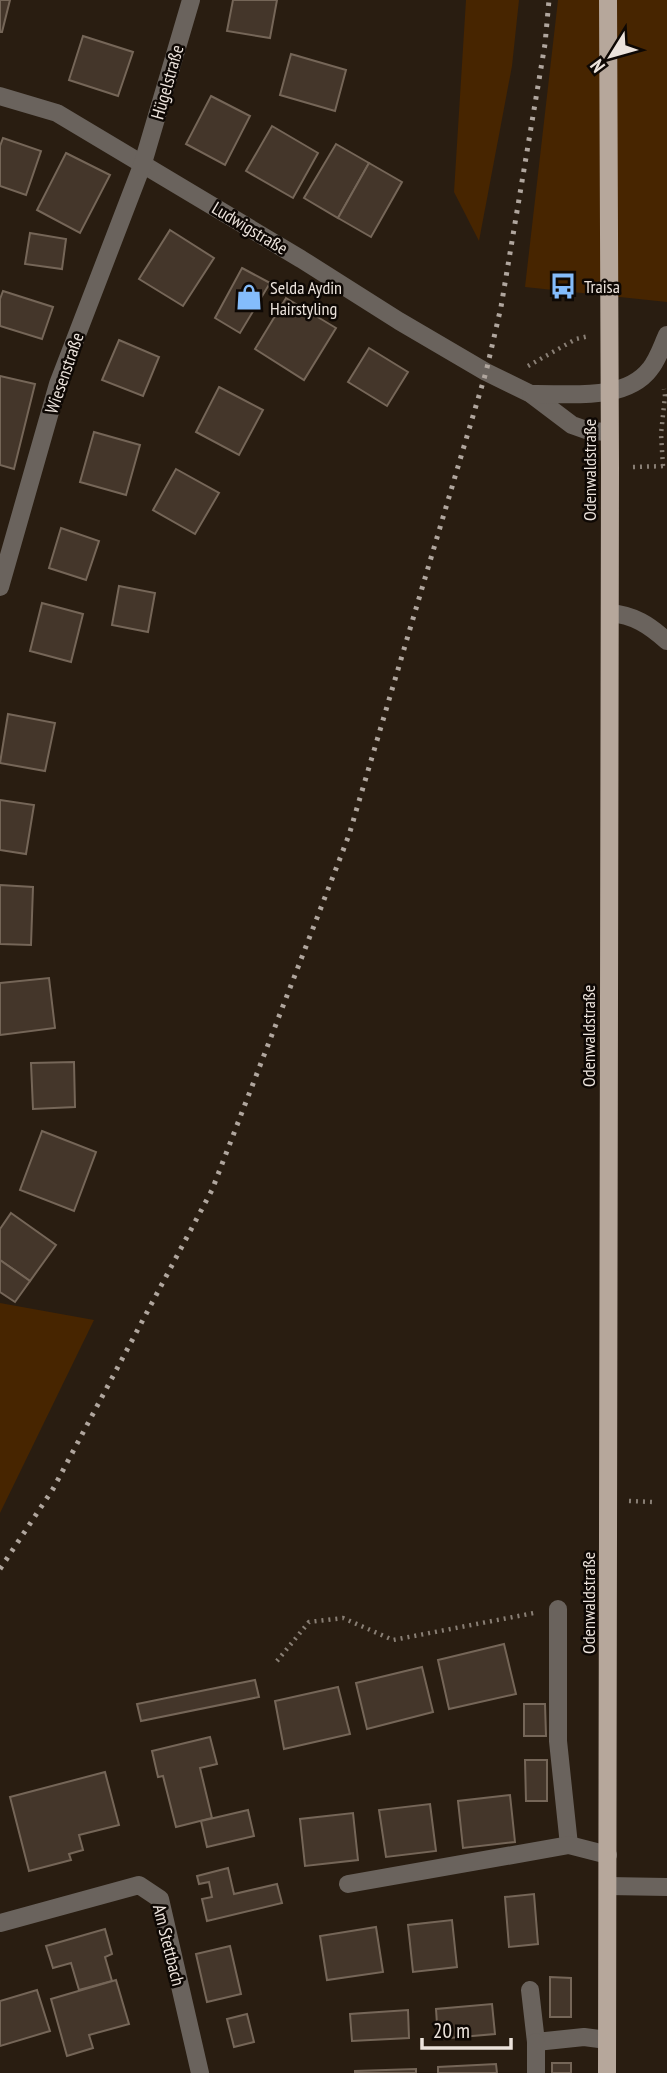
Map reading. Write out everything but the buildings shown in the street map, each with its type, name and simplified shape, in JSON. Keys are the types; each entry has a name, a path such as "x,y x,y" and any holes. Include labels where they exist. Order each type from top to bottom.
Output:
{"main road":[{"name":"Odenwaldstraße","path":"607,2073 610,613 608,0"}],"street":[{"name":"Hügelstraße","path":"143,163 191,0"},
{"name":"Ludwigstraße","path":"0,96 57,113 410,328 486,372 531,394 572,425 589,431 609,432"},
{"name":"Wiesenstraße","path":"0,587 58,384 143,163"},
{"path":"609,392 625,389 647,373 667,335"},
{"name":"Ludwigstraße","path":"531,394 609,392"},
{"path":"610,613 627,614 642,621 667,641"},
{"path":"558,1609 558,1741 569,1845"},
{"path":"348,1884 569,1845 608,1855"},
{"name":"Am Stettbach","path":"0,1923 139,1885 160,1899 200,2073"},
{"path":"608,1886 667,1887"},
{"path":"530,1990 536,2042 536,2073"},
{"path":"536,2042 584,2037 607,2040"}],"path":[{"path":"518,371 576,339 608,333"},
{"path":"610,467 665,466 661,434 665,396 657,358"},
{"path":"276,1661 309,1622 343,1618 393,1640 558,1609"}],"shaded area":[{"path":"466,0 519,0 512,66 479,241 454,192"},
{"path":"558,0 667,0 667,302 525,287"},
{"path":"0,1303 94,1320 0,1513"}],"railway":[{"path":"0,1569 53,1489 212,1190 349,835 486,372 501,307 545,44 549,0"}],"place":[{"name":"Traisa","path":"563,286"},
{"name":"Selda Aydin Hairstyling","path":"249,297"}]}
